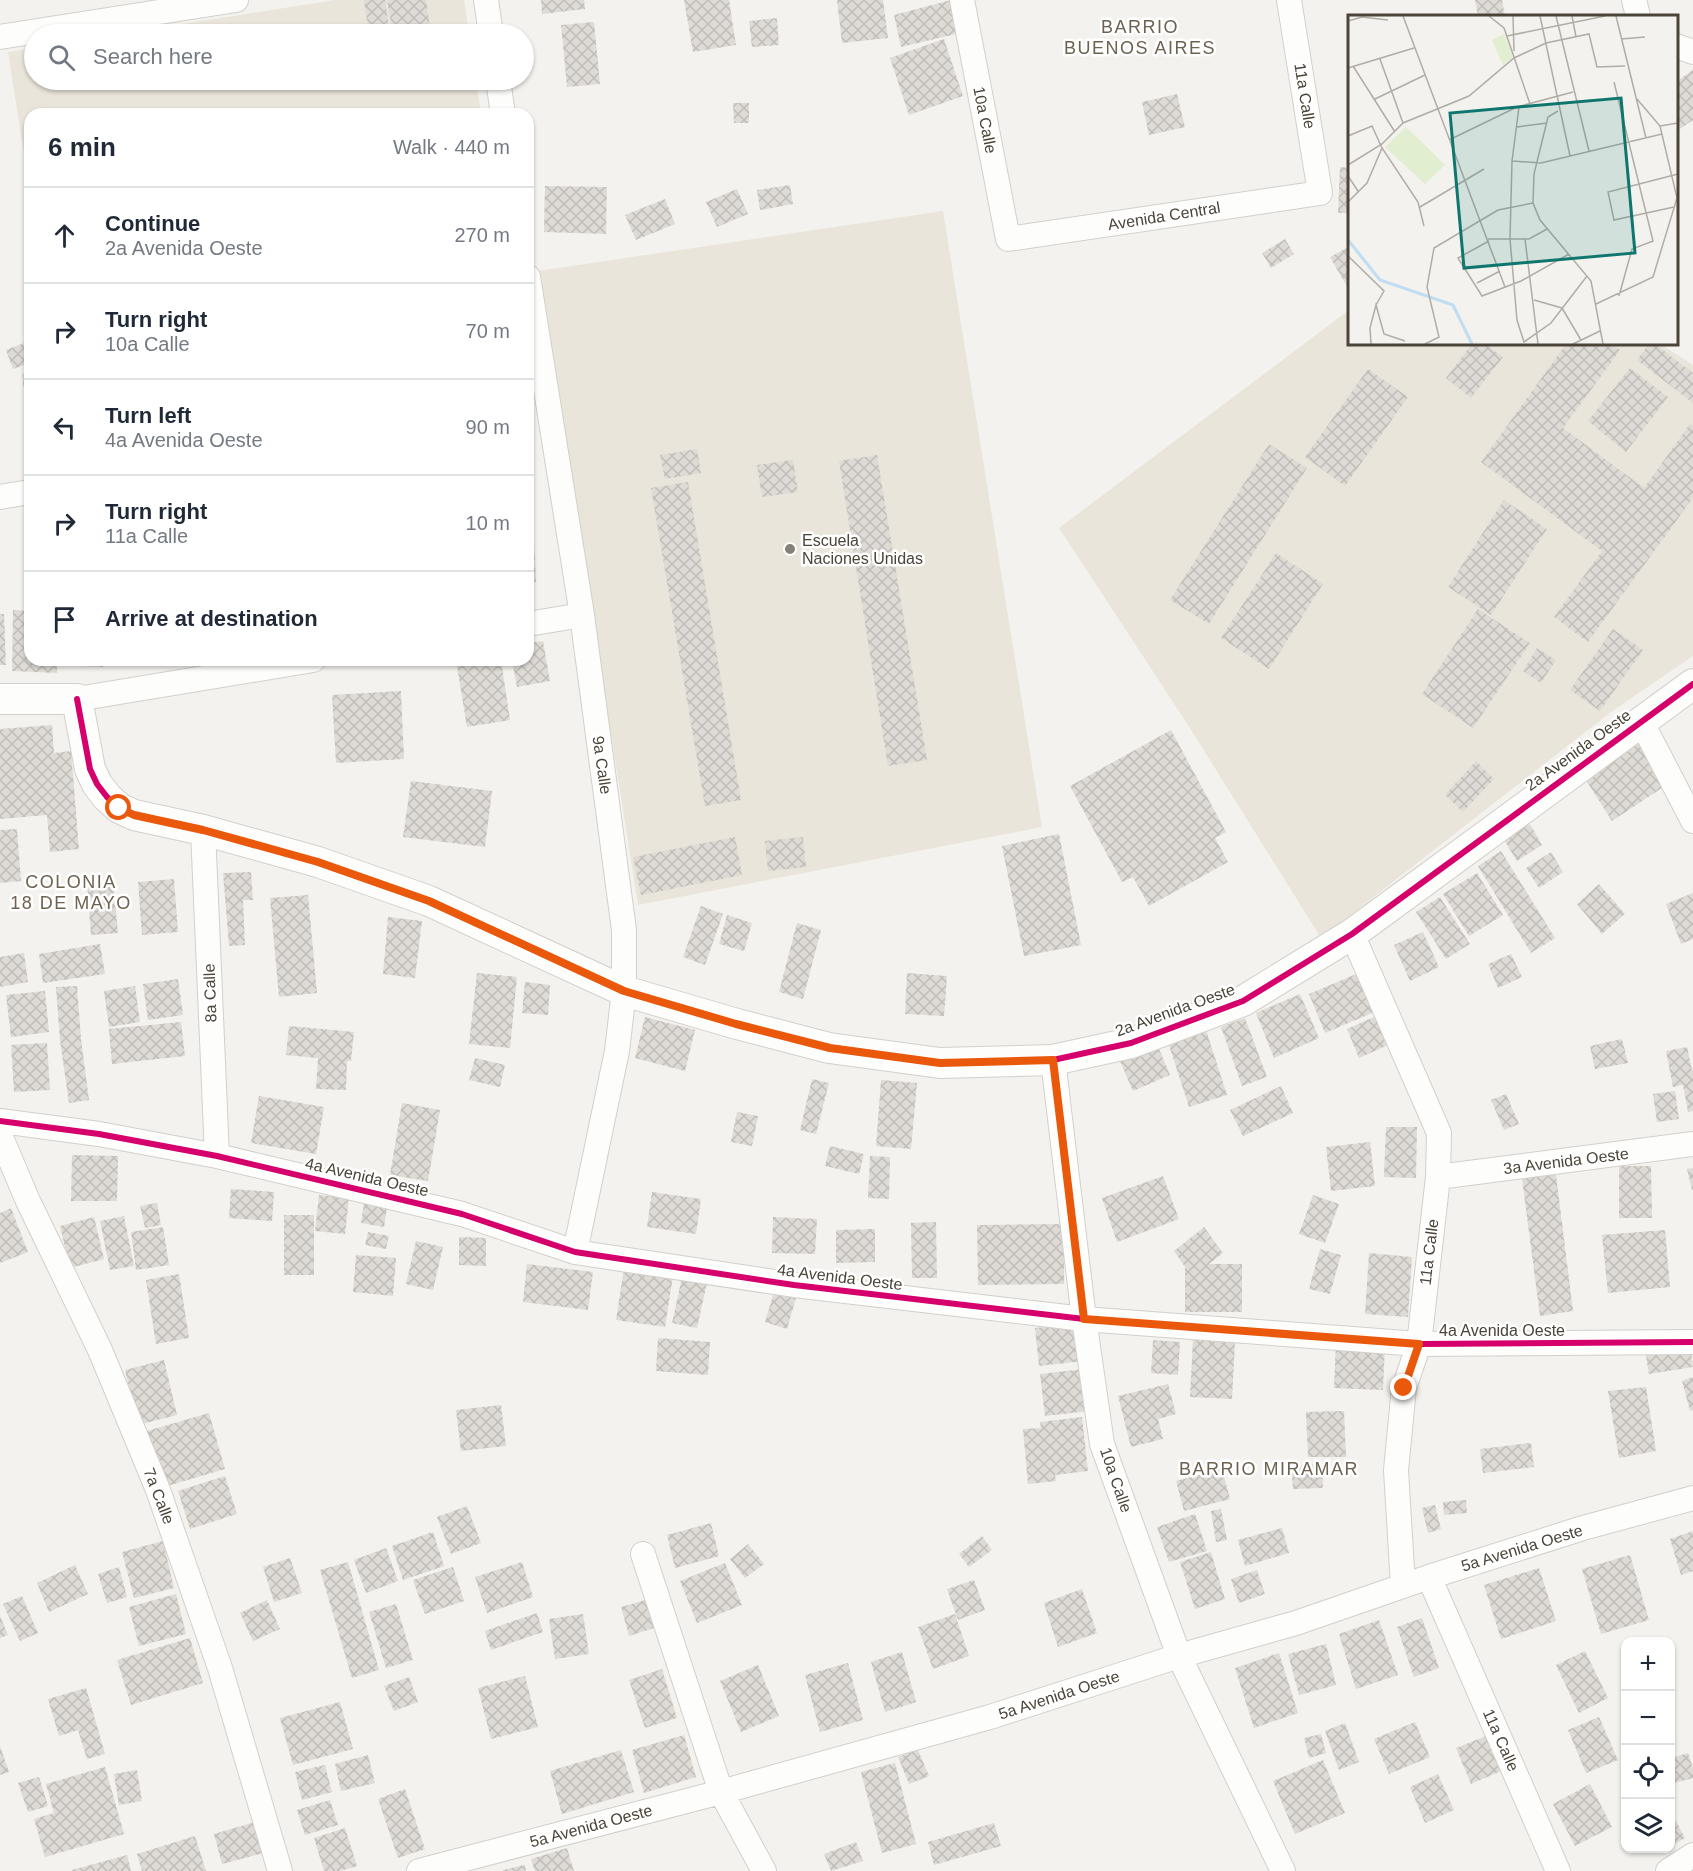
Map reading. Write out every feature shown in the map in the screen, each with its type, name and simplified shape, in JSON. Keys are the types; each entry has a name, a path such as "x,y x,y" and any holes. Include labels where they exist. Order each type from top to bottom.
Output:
{"street":[{"path":"83,24 236,0"},
{"path":"486,0 490,24"},
{"name":"10a Calle","path":"962,0 1008,239"},
{"name":"11a Calle","path":"1289,0 1320,193"},
{"path":"1634,0 1638,15"},
{"path":"0,37 24,33"},
{"path":"1678,46 1693,52"},
{"path":"499,90 502,108"},
{"name":"Avenida Central","path":"1008,239 1320,193"},
{"name":"9a Calle","path":"534,356 538,409 582,615 624,930 624,991 617,1051 575,1252"},
{"path":"0,497 24,493"},
{"path":"534,623 582,615"},
{"path":"0,699 77,699 277,666"},
{"name":"2a Avenida Oeste","path":"77,699 90,769 97,784 119,808 134,815 203,830 318,862 429,901 624,991 736,1024 830,1048 940,1063 1053,1060 1131,1043 1244,1001 1352,934 1693,684"},
{"path":"1641,721 1693,820"},
{"name":"8a Calle","path":"203,830 217,1156"},
{"name":"11a Calle","path":"1352,934 1439,1133 1438,1177 1419,1344 1404,1388 1396,1470 1403,1586"},
{"name":"10a Calle","path":"1053,1060 1084,1319 1102,1444 1179,1656 1283,1871"},
{"name":"4a Avenida Oeste","path":"0,1121 99,1134 217,1156 462,1214 575,1252 794,1285 1084,1319 1419,1344 1693,1342"},
{"name":"7a Calle","path":"0,1135 28,1202 100,1350 158,1490 220,1668 280,1871"},
{"name":"3a Avenida Oeste","path":"1438,1177 1693,1144"},
{"name":"5a Avenida Oeste","path":"419,1871 990,1717 1179,1656 1296,1623 1429,1577 1583,1528 1693,1498"},
{"path":"643,1554 721,1791 764,1871"},
{"name":"11a Calle","path":"1429,1577 1558,1871"},
{"path":"1668,1871 1693,1855"}],"shaded area":[{"path":"335,0 464,0 468,24 182,24"},
{"path":"24,50 24,90 477,90 480,108 24,108 24,154 8,52"},
{"name":"Escuela Naciones Unidas","path":"943,211 1042,827 638,905 538,271"},
{"path":"1348,311 1348,345 1662,345 1693,365 1693,656 1611,712 1321,938 1188,725 1059,528"}],"building":[{"path":"364,0 385,0 389,24 368,24"},
{"path":"387,0 426,0 430,24 391,24"},
{"path":"541,0 584,0 585,9 542,14"},
{"path":"684,0 729,0 736,45 693,52"},
{"path":"837,0 883,0 888,38 842,43"},
{"path":"951,0 960,33 901,47 894,15"},
{"path":"1475,0 1502,0 1505,15 1478,15"},
{"path":"777,18 779,45 752,47 749,21"},
{"path":"594,22 600,84 567,87 561,25"},
{"path":"944,39 963,96 909,115 890,58"},
{"path":"1693,70 1693,120 1678,130 1678,80"},
{"path":"1177,94 1185,127 1149,135 1142,102"},
{"path":"733,103 749,103 749,123 734,123"},
{"path":"1340,167 1348,168 1348,213 1338,213"},
{"path":"790,185 793,204 760,210 757,190"},
{"path":"545,186 607,187 606,234 544,232"},
{"path":"737,189 748,214 717,227 706,202"},
{"path":"665,199 675,224 636,240 625,215"},
{"path":"1285,239 1294,254 1271,268 1262,253"},
{"path":"1348,247 1348,288 1330,257"},
{"path":"24,343 24,365 13,369 6,350"},
{"path":"1471,345 1486,345 1503,357 1471,398 1446,378"},
{"path":"1565,345 1612,345 1620,350 1563,428 1644,488 1690,424 1693,426 1693,498 1588,642 1554,617 1602,551 1481,462"},
{"path":"1648,345 1656,345 1693,373 1693,403 1637,360"},
{"path":"1630,368 1668,397 1626,452 1588,421"},
{"path":"1368,369 1408,397 1345,486 1305,457"},
{"path":"1269,444 1307,468 1209,624 1170,600"},
{"path":"697,449 701,473 665,479 660,455"},
{"path":"877,455 927,760 888,766 839,461"},
{"path":"793,460 798,492 762,497 757,465"},
{"path":"688,482 741,800 705,806 651,488"},
{"path":"1504,500 1547,529 1491,615 1448,587"},
{"path":"534,542 536,582 534,582"},
{"path":"1276,553 1323,584 1269,669 1221,638"},
{"path":"1478,609 1530,643 1473,728 1422,694"},
{"path":"13,610 24,611 24,666 57,666 57,673 12,671"},
{"path":"0,614 4,614 6,665 0,665"},
{"path":"1613,629 1643,650 1600,711 1570,690"},
{"path":"543,641 550,681 517,687 513,666 534,666 534,642"},
{"path":"1537,648 1556,660 1541,683 1523,671"},
{"path":"457,666 502,666 510,720 467,727"},
{"path":"401,691 404,759 336,763 332,695"},
{"path":"52,725 54,753 71,751 79,849 50,852 47,815 0,819 0,729"},
{"path":"1171,730 1226,832 1215,838 1228,862 1149,906 1133,877 1122,882 1070,786"},
{"path":"1637,737 1668,784 1612,821 1582,774"},
{"path":"1476,761 1494,779 1463,812 1445,795"},
{"path":"411,781 492,791 485,847 403,837"},
{"path":"1530,824 1542,845 1517,861 1504,840"},
{"path":"17,829 21,881 0,883 0,830"},
{"path":"1059,834 1081,945 1024,956 1002,846"},
{"path":"735,837 742,875 641,895 633,857"},
{"path":"803,837 806,867 768,871 765,841"},
{"path":"1501,851 1555,938 1531,953 1478,866"},
{"path":"1551,852 1563,872 1539,888 1526,868"},
{"path":"251,872 253,900 243,900 245,945 229,946 223,873"},
{"path":"1477,873 1503,915 1469,936 1443,894"},
{"path":"174,879 178,932 142,935 138,882"},
{"path":"113,881 118,933 91,935 87,883"},
{"path":"1599,884 1625,914 1602,934 1577,904"},
{"path":"1693,893 1693,939 1681,944 1666,904"},
{"path":"308,895 317,993 279,997 270,898"},
{"path":"1440,897 1470,944 1446,959 1416,912"},
{"path":"701,906 723,914 705,965 683,957"},
{"path":"727,915 752,923 744,951 719,944"},
{"path":"388,917 422,921 415,978 383,974"},
{"path":"797,923 821,930 803,999 779,992"},
{"path":"1423,932 1439,967 1410,981 1394,945"},
{"path":"100,944 105,974 43,983 39,954"},
{"path":"24,953 28,982 0,987 0,957"},
{"path":"1511,954 1522,977 1498,988 1488,964"},
{"path":"1361,972 1377,1011 1325,1033 1309,994"},
{"path":"477,973 517,977 510,1048 469,1044"},
{"path":"907,973 947,976 944,1016 905,1014"},
{"path":"178,979 183,1015 148,1020 143,984"},
{"path":"525,982 550,985 548,1015 522,1013"},
{"path":"77,986 89,1100 69,1103 60,1040 56,987"},
{"path":"135,986 140,1022 109,1027 104,991"},
{"path":"45,991 49,1032 11,1037 6,995"},
{"path":"1300,994 1319,1038 1274,1058 1256,1013"},
{"path":"1383,1013 1395,1042 1359,1058 1347,1029"},
{"path":"645,1017 695,1030 685,1071 635,1058"},
{"path":"1245,1018 1267,1077 1242,1086 1221,1027"},
{"path":"181,1022 185,1056 112,1064 109,1029"},
{"path":"289,1026 354,1032 351,1061 347,1061 346,1090 316,1089 318,1058 286,1055"},
{"path":"1206,1030 1227,1095 1189,1107 1168,1042"},
{"path":"1622,1039 1628,1063 1595,1069 1590,1046"},
{"path":"47,1043 50,1090 14,1092 11,1045"},
{"path":"1157,1044 1170,1075 1133,1091 1119,1059"},
{"path":"1687,1047 1693,1070 1693,1111 1688,1112 1683,1085 1673,1087 1666,1051"},
{"path":"475,1058 505,1065 500,1087 469,1080"},
{"path":"812,1079 829,1083 816,1134 800,1130"},
{"path":"881,1080 917,1083 911,1149 876,1146"},
{"path":"1281,1086 1293,1113 1243,1136 1230,1110"},
{"path":"1675,1091 1679,1119 1657,1122 1653,1094"},
{"path":"1506,1094 1519,1124 1504,1130 1491,1100"},
{"path":"259,1096 324,1107 316,1154 251,1143"},
{"path":"402,1103 440,1110 428,1181 390,1175"},
{"path":"737,1112 758,1116 752,1146 731,1142"},
{"path":"1386,1127 1417,1127 1416,1178 1384,1177"},
{"path":"1370,1142 1375,1186 1331,1191 1326,1147"},
{"path":"830,1146 864,1154 859,1174 825,1166"},
{"path":"72,1155 118,1156 117,1201 71,1201"},
{"path":"870,1156 890,1157 889,1199 868,1198"},
{"path":"1619,1166 1651,1166 1652,1218 1619,1218"},
{"path":"1555,1167 1573,1311 1540,1316 1521,1171"},
{"path":"1693,1168 1693,1190 1692,1190 1687,1169"},
{"path":"1163,1176 1179,1219 1117,1242 1102,1198"},
{"path":"231,1189 274,1192 272,1221 229,1218"},
{"path":"652,1192 701,1199 696,1234 647,1227"},
{"path":"319,1195 349,1198 345,1234 315,1231"},
{"path":"1313,1195 1339,1204 1325,1243 1299,1234"},
{"path":"157,1203 161,1225 145,1228 140,1206"},
{"path":"364,1203 387,1207 384,1227 361,1223"},
{"path":"11,1208 28,1252 0,1263 0,1213"},
{"path":"284,1215 314,1215 314,1275 284,1275"},
{"path":"124,1216 134,1266 110,1270 100,1221"},
{"path":"94,1217 104,1259 70,1268 60,1226"},
{"path":"773,1217 817,1219 815,1254 772,1253"},
{"path":"936,1222 937,1278 912,1278 911,1223"},
{"path":"1064,1224 1064,1284 978,1285 977,1225"},
{"path":"163,1227 169,1265 136,1270 131,1232"},
{"path":"1204,1227 1223,1253 1209,1264 1242,1264 1242,1312 1185,1312 1185,1267 1174,1251"},
{"path":"875,1229 875,1262 836,1263 836,1230"},
{"path":"1665,1230 1670,1287 1608,1293 1602,1235"},
{"path":"368,1232 389,1236 386,1249 365,1245"},
{"path":"459,1237 486,1238 486,1266 459,1265"},
{"path":"416,1241 443,1247 433,1290 406,1284"},
{"path":"1320,1249 1341,1255 1330,1294 1309,1289"},
{"path":"1369,1253 1412,1257 1408,1317 1365,1314"},
{"path":"356,1255 396,1258 393,1296 353,1292"},
{"path":"527,1264 593,1272 588,1310 523,1302"},
{"path":"624,1269 673,1276 665,1327 616,1320"},
{"path":"683,1273 708,1278 697,1328 672,1323"},
{"path":"179,1274 189,1338 156,1344 146,1280"},
{"path":"774,1292 796,1298 787,1329 765,1322"},
{"path":"1079,1323 1083,1361 1039,1366 1035,1328"},
{"path":"658,1338 710,1342 708,1375 656,1371"},
{"path":"1153,1340 1180,1342 1178,1375 1151,1373"},
{"path":"1193,1340 1235,1343 1232,1399 1190,1397"},
{"path":"1336,1342 1385,1344 1383,1390 1334,1388"},
{"path":"1690,1344 1693,1367 1649,1374 1645,1350"},
{"path":"164,1360 177,1415 138,1425 125,1370"},
{"path":"1084,1369 1089,1411 1045,1416 1040,1374"},
{"path":"1693,1377 1693,1410 1690,1411 1682,1381"},
{"path":"1168,1384 1176,1414 1158,1419 1163,1439 1131,1447 1118,1396"},
{"path":"1646,1387 1656,1451 1619,1458 1608,1391"},
{"path":"501,1405 506,1446 461,1451 456,1410"},
{"path":"1344,1411 1346,1457 1308,1457 1306,1412"},
{"path":"209,1413 225,1469 164,1487 147,1431"},
{"path":"1082,1417 1088,1471 1055,1475 1056,1481 1028,1484 1023,1429 1041,1428 1040,1422"},
{"path":"1531,1443 1534,1467 1483,1473 1480,1449"},
{"path":"1322,1464 1323,1488 1293,1489 1291,1465"},
{"path":"1222,1469 1230,1499 1184,1511 1176,1481"},
{"path":"225,1476 237,1514 190,1529 178,1491"},
{"path":"1466,1500 1467,1513 1444,1515 1443,1502"},
{"path":"1435,1505 1441,1529 1428,1533 1422,1508"},
{"path":"467,1506 481,1543 451,1554 437,1517"},
{"path":"1221,1509 1227,1540 1216,1542 1211,1511"},
{"path":"1195,1514 1207,1551 1169,1562 1157,1527"},
{"path":"711,1523 719,1556 675,1568 667,1535"},
{"path":"1282,1528 1289,1553 1245,1566 1238,1540"},
{"path":"1693,1531 1693,1571 1681,1575 1670,1539"},
{"path":"433,1532 444,1566 403,1580 392,1546"},
{"path":"982,1536 992,1550 969,1567 959,1554"},
{"path":"163,1541 174,1588 134,1598 122,1552"},
{"path":"748,1544 764,1564 745,1578 730,1559"},
{"path":"386,1548 398,1581 366,1593 354,1560"},
{"path":"1211,1552 1225,1599 1195,1609 1180,1562"},
{"path":"1630,1555 1649,1620 1601,1634 1582,1569"},
{"path":"290,1558 302,1593 274,1602 263,1567"},
{"path":"348,1562 379,1670 352,1678 320,1570"},
{"path":"522,1562 533,1597 487,1613 475,1577"},
{"path":"725,1563 742,1605 697,1623 680,1581"},
{"path":"75,1565 88,1594 49,1612 37,1583"},
{"path":"119,1567 127,1597 107,1603 98,1574"},
{"path":"453,1567 464,1601 425,1614 413,1580"},
{"path":"1539,1568 1556,1621 1501,1639 1484,1585"},
{"path":"1257,1570 1265,1594 1239,1603 1231,1579"},
{"path":"974,1580 985,1610 958,1620 947,1589"},
{"path":"1082,1589 1097,1633 1058,1647 1044,1603"},
{"path":"176,1594 186,1634 139,1646 129,1607"},
{"path":"22,1596 38,1633 20,1641 3,1604"},
{"path":"267,1600 280,1629 253,1641 240,1613"},
{"path":"646,1600 654,1628 629,1636 621,1607"},
{"path":"396,1604 413,1660 386,1668 369,1612"},
{"path":"537,1613 543,1632 491,1650 485,1631"},
{"path":"583,1614 589,1654 555,1659 549,1619"},
{"path":"955,1614 969,1656 933,1669 918,1627"},
{"path":"0,1616 8,1635 0,1638"},
{"path":"1422,1618 1439,1668 1414,1677 1397,1627"},
{"path":"1379,1620 1398,1675 1356,1689 1339,1634"},
{"path":"190,1638 203,1683 131,1705 117,1660"},
{"path":"1326,1644 1336,1685 1299,1695 1288,1654"},
{"path":"1585,1651 1608,1698 1579,1713 1556,1665"},
{"path":"902,1652 916,1702 885,1712 871,1662"},
{"path":"1279,1653 1298,1713 1254,1728 1235,1668"},
{"path":"848,1663 863,1720 820,1732 805,1675"},
{"path":"758,1665 779,1716 741,1732 720,1681"},
{"path":"662,1669 677,1718 645,1728 629,1680"},
{"path":"525,1676 538,1727 491,1739 478,1688"},
{"path":"409,1677 418,1702 394,1711 384,1686"},
{"path":"86,1688 105,1754 87,1759 78,1730 59,1736 48,1699"},
{"path":"340,1702 353,1749 293,1765 280,1718"},
{"path":"1599,1717 1618,1760 1586,1773 1568,1730"},
{"path":"1415,1722 1430,1757 1389,1774 1374,1739"},
{"path":"1345,1723 1359,1762 1339,1770 1325,1731"},
{"path":"1321,1734 1326,1753 1309,1758 1304,1738"},
{"path":"684,1735 696,1777 644,1793 632,1750"},
{"path":"1486,1736 1501,1771 1471,1784 1456,1748"},
{"path":"0,1746 9,1772 0,1775"},
{"path":"621,1750 634,1792 562,1814 550,1771"},
{"path":"918,1750 929,1776 909,1784 898,1757"},
{"path":"1688,1753 1693,1768 1693,1778 1675,1783 1675,1757"},
{"path":"368,1755 375,1783 341,1791 335,1764"},
{"path":"1323,1760 1345,1813 1295,1834 1273,1781"},
{"path":"895,1763 916,1844 882,1853 861,1772"},
{"path":"325,1765 332,1792 302,1800 295,1772"},
{"path":"105,1767 124,1834 45,1857 34,1819 54,1813 46,1784"},
{"path":"137,1770 142,1801 119,1805 114,1774"},
{"path":"1438,1774 1454,1810 1425,1823 1410,1787"},
{"path":"39,1777 48,1806 28,1812 18,1783"},
{"path":"1590,1784 1612,1827 1575,1846 1553,1804"},
{"path":"405,1789 425,1849 398,1858 378,1799"},
{"path":"330,1800 338,1825 305,1835 297,1810"},
{"path":"1675,1819 1685,1838 1675,1844"},
{"path":"262,1820 271,1851 222,1864 214,1834"},
{"path":"994,1823 1001,1846 934,1865 928,1842"},
{"path":"345,1828 357,1866 340,1871 324,1871 314,1838"},
{"path":"195,1836 206,1871 142,1871 137,1854"},
{"path":"856,1842 863,1861 831,1871 824,1854"},
{"path":"567,1848 574,1871 535,1871 531,1859"},
{"path":"127,1855 131,1871 72,1871 72,1870"},
{"path":"525,1865 526,1871 503,1871 503,1870"}],"cycle path":[{"path":"77,699 90,769 97,784 119,808 134,815 203,830 318,862 429,901 624,991 829,1048 940,1063 1053,1060 1131,1043 1243,1001 1352,934 1693,684"},
{"path":"0,1121 99,1134 217,1156 462,1214 575,1252 794,1285 1084,1319 1419,1344 1693,1342"}],"place":[{"name":"Escuela Naciones Unidas","path":"790,549"}],"district":[{"name":"BARRIO BUENOS AIRES","path":"1140,37"},
{"name":"COLONIA 18 DE MAYO","path":"71,892"},
{"name":"BARRIO MIRAMAR","path":"1269,1469"}],"route":[{"path":"119,808 134,815 203,830 318,862 429,901 624,991 736,1024 830,1048 940,1063 1053,1060 1084,1319 1419,1344 1404,1388"}]}
